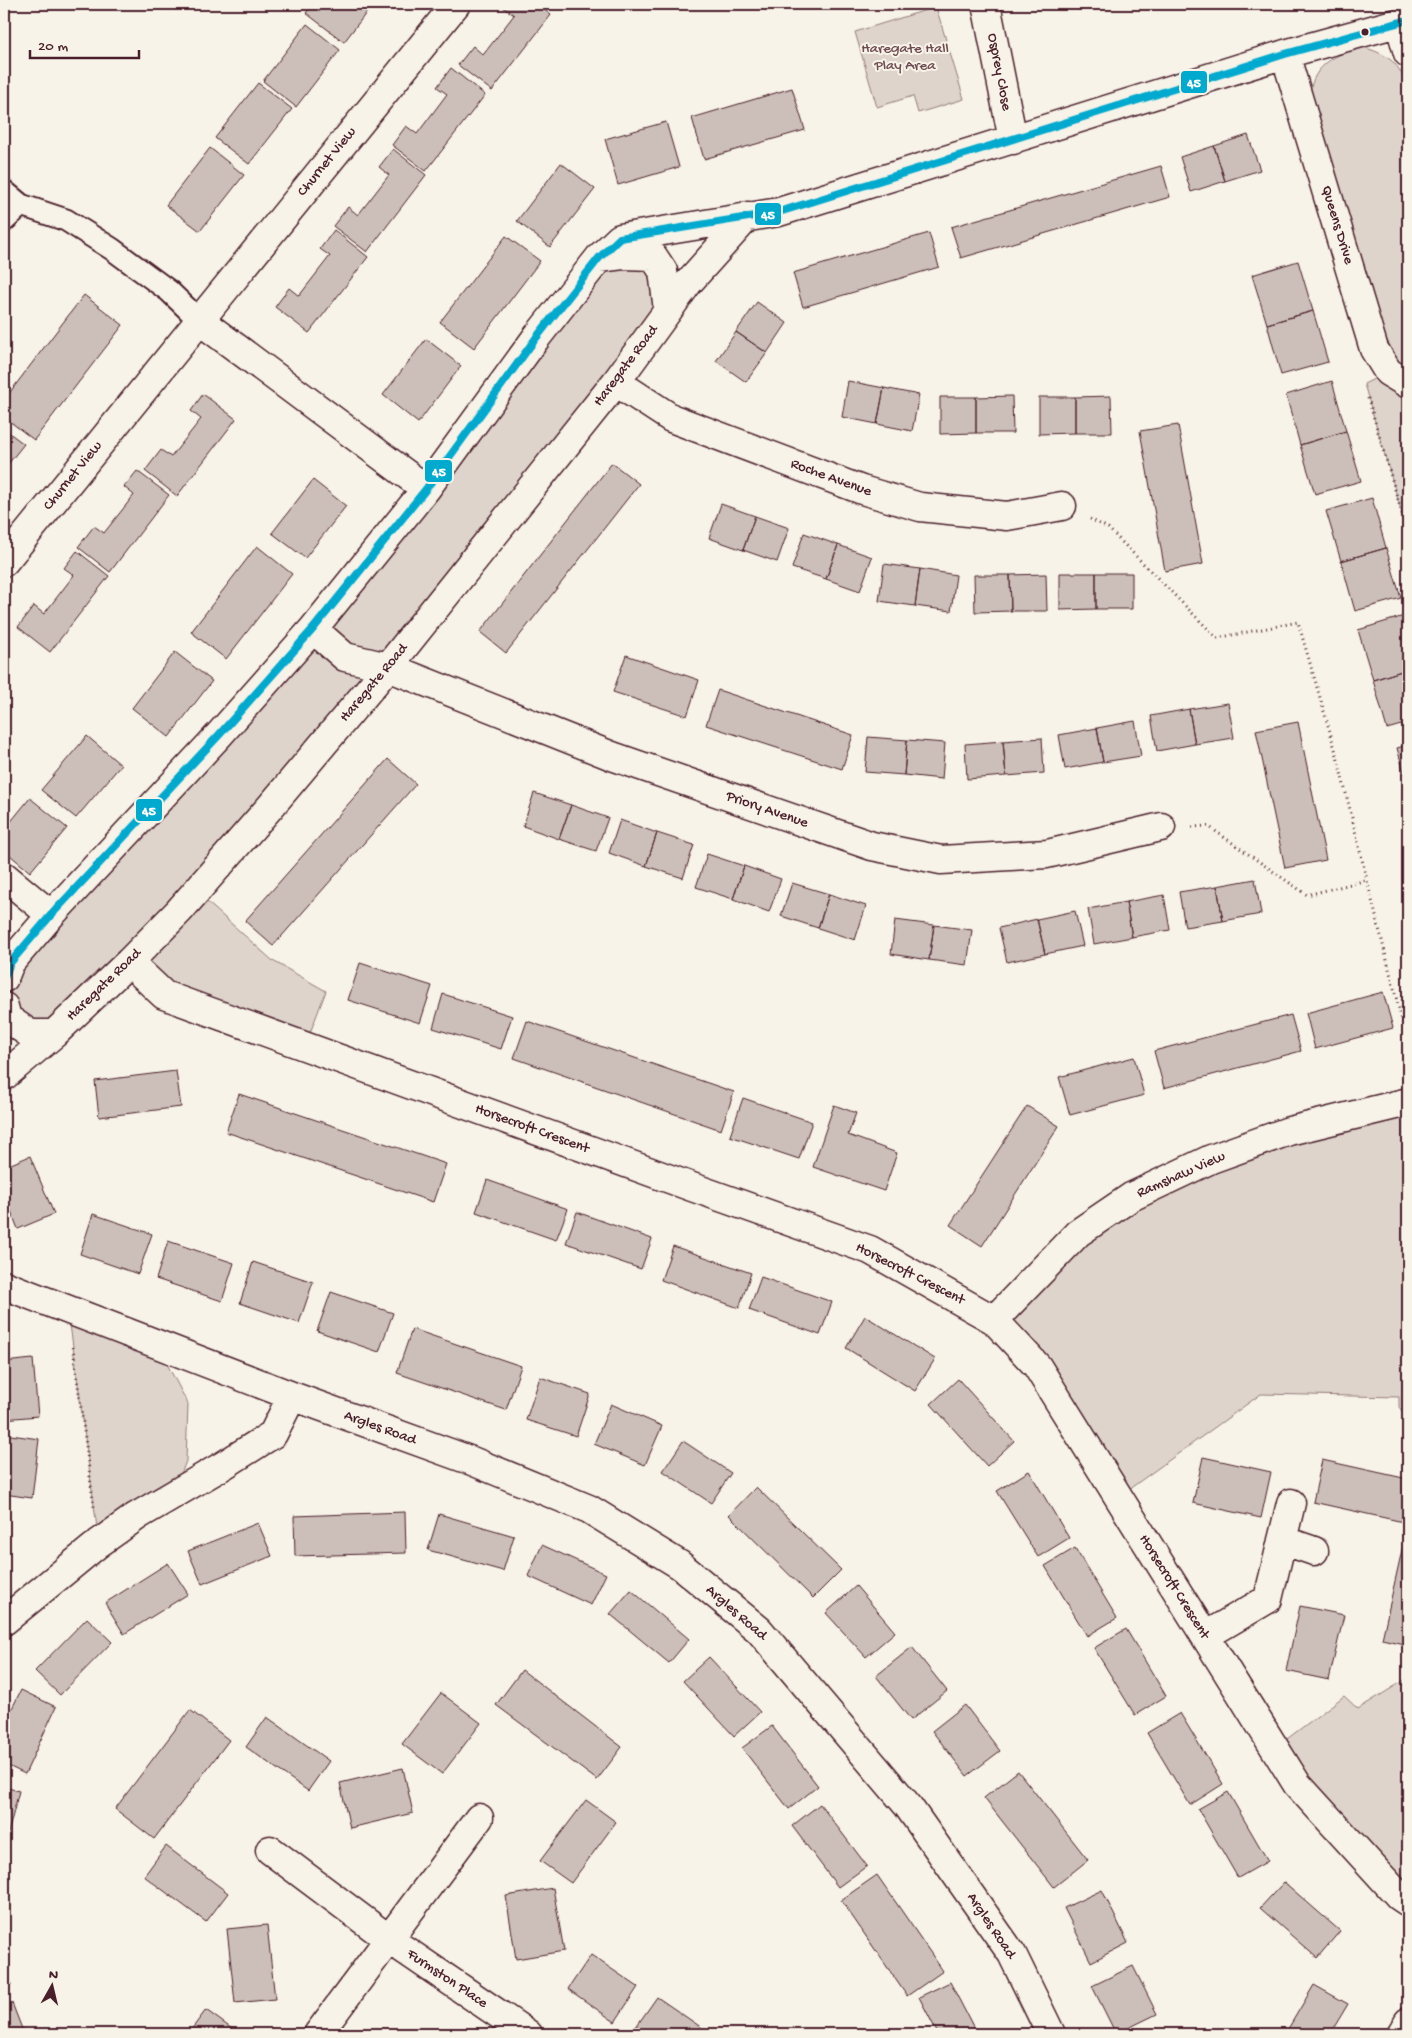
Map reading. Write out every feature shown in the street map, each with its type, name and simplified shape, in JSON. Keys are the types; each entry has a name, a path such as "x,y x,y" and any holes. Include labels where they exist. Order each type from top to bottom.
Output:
{"street":[{"name":"Churnet View","path":"4,562 456,4"},
{"name":"Osprey Close","path":"986,4 1013,140"},
{"path":"4,978 10,963 52,915 219,735 313,629 426,490 536,338 599,258 620,238 780,212 1285,54 1404,21 1408,53"},
{"name":"Queens Drive","path":"1285,54 1374,349 1398,378"},
{"name":"Haregate Road","path":"4,1076 54,1034 130,962 179,911 271,806 388,667 616,382 688,283 748,216"},
{"name":"Haregate Road","path":"599,258 623,255 653,256 663,271 668,310"},
{"path":"199,320 426,490"},
{"name":"Roche Avenue","path":"616,382 671,418 862,490 920,507 1007,516 1062,506"},
{"name":"Priory Avenue","path":"313,629 345,656 388,667 612,756 872,846 941,860 1047,854 1161,827"},
{"path":"4,876 52,915"},
{"name":"Horsecroft Crescent","path":"130,962 164,995 870,1250 994,1320 1036,1366 1297,1784 1399,1896 1408,1902"},
{"name":"Haregate Road","path":"4,1007 7,1018 30,1034 54,1034"},
{"name":"Ramshaw View","path":"994,1320 1078,1233 1131,1197 1211,1160 1289,1131 1408,1102"},
{"name":"Argles Road","path":"4,1285 292,1396 472,1461 589,1509 680,1565 759,1630 908,1806 1012,1954 1051,2034"},
{"path":"4,1621 99,1543 137,1516 273,1434 292,1396"},
{"path":"1204,1636 1268,1599 1291,1503"},
{"path":"1282,1540 1314,1551"},
{"name":"Furmston Place","path":"318,2034 390,1940 479,1818"},
{"name":"Furmston Place","path":"270,1850 390,1940 528,2034"},
{"path":"1401,2034 1408,2022"}],"lane":[{"path":"4,191 21,205 66,220 112,249 169,291 199,320"},
{"path":"4,221 21,205"}],"path":[{"path":"1398,378 1364,384 1408,534"},
{"path":"1062,506 1108,528 1217,638 1298,622 1337,756 1408,1044"},
{"path":"1161,827 1208,826 1306,895 1367,880"},
{"path":"68,1309 99,1543"}],"green space":[{"name":"Haregate Hall Play Area","path":"936,7 964,99 918,113 913,96 877,107 855,32"},
{"path":"1363,47 1380,53 1392,61 1401,73 1408,90 1408,369 1397,359 1382,331 1313,110 1311,87 1319,71 1338,55"},
{"path":"653,256 668,310 196,892 273,961 326,991 305,1046 164,995 129,963 54,1034 4,1007 4,978 219,735 599,258"},
{"path":"1388,372 1408,384 1408,534 1364,384"},
{"path":"1408,1102 1408,1419 1399,1407 1399,1397 1261,1394 1118,1497 994,1320 1131,1197"},
{"path":"68,1309 156,1343 188,1404 186,1461 173,1495 99,1543"},
{"path":"1408,1678 1408,1890 1275,1748 1344,1696 1358,1709"}],"building":[{"path":"313,4 373,4 344,42 306,13"},
{"path":"506,4 537,4 551,15 492,91 458,65 473,46 483,55 514,15 503,7"},
{"path":"307,24 340,50 296,107 263,81"},
{"path":"451,68 485,95 426,171 392,145 406,126 417,134 447,94 437,87"},
{"path":"258,83 292,109 249,164 215,138"},
{"path":"792,88 805,130 704,159 692,118"},
{"path":"666,122 679,167 618,185 605,139"},
{"path":"1248,135 1260,170 1225,181 1214,146"},
{"path":"1214,146 1225,181 1191,192 1180,157"},
{"path":"210,148 244,175 200,231 166,205"},
{"path":"393,149 426,175 367,252 333,226 348,207 358,215 389,175 379,167"},
{"path":"561,163 595,189 550,247 517,221"},
{"path":"1161,166 1170,197 961,258 951,227"},
{"path":"334,230 368,257 309,333 275,307 289,288 299,296 330,256 320,249"},
{"path":"929,233 939,267 803,307 793,273"},
{"path":"506,236 540,261 474,348 440,322"},
{"path":"1298,261 1313,311 1267,324 1252,275"},
{"path":"84,295 123,325 34,440 4,417 4,400"},
{"path":"757,302 787,323 767,353 736,332"},
{"path":"1313,311 1328,362 1281,375 1267,324"},
{"path":"736,332 767,353 746,382 716,361"},
{"path":"426,339 461,366 418,423 383,395"},
{"path":"848,381 884,388 877,424 842,417"},
{"path":"1332,381 1346,431 1300,445 1286,395"},
{"path":"884,388 919,395 912,431 877,424"},
{"path":"203,394 236,419 177,496 145,471 161,450 171,457 201,419 191,411"},
{"path":"1012,396 1013,433 976,433 976,397"},
{"path":"1111,396 1112,433 1075,433 1075,397"},
{"path":"940,397 976,397 976,433 940,434"},
{"path":"1039,397 1075,397 1075,433 1039,434"},
{"path":"1178,425 1203,564 1165,571 1140,431"},
{"path":"4,429 24,444 4,469"},
{"path":"1346,431 1361,481 1315,494 1300,445"},
{"path":"612,463 639,484 506,653 480,632"},
{"path":"137,471 169,495 110,572 78,547 94,526 104,533 134,495 124,487"},
{"path":"313,480 346,506 305,558 272,533"},
{"path":"1372,498 1386,548 1341,561 1326,511"},
{"path":"721,504 755,516 743,550 709,538"},
{"path":"755,516 789,528 777,562 743,550"},
{"path":"804,533 838,545 826,579 792,568"},
{"path":"838,545 872,557 860,591 826,579"},
{"path":"257,546 292,574 226,659 191,632"},
{"path":"1386,548 1401,598 1355,611 1341,561"},
{"path":"77,551 109,576 50,652 18,627 34,606 44,614 74,575 64,568"},
{"path":"884,564 920,569 915,606 879,601"},
{"path":"920,569 956,575 951,611 915,606"},
{"path":"1060,573 1096,573 1096,609 1060,610"},
{"path":"1096,573 1132,573 1132,609 1096,609"},
{"path":"1046,574 1047,611 1011,611 1010,575"},
{"path":"974,575 1010,575 1011,611 975,612"},
{"path":"1404,616 1408,631 1408,669 1373,680 1358,630"},
{"path":"175,652 212,681 169,737 132,708"},
{"path":"626,655 699,680 687,716 613,692"},
{"path":"1408,669 1408,723 1387,729 1373,680"},
{"path":"718,690 853,735 842,769 706,725"},
{"path":"1228,703 1234,738 1195,744 1189,709"},
{"path":"1189,709 1195,744 1157,751 1151,716"},
{"path":"1135,721 1141,756 1103,762 1097,728"},
{"path":"1298,722 1326,860 1285,868 1256,730"},
{"path":"1097,728 1103,762 1065,769 1059,735"},
{"path":"87,736 121,765 76,818 41,790"},
{"path":"868,737 907,740 904,775 865,772"},
{"path":"1042,738 1044,773 1006,776 1003,741"},
{"path":"907,740 945,743 942,779 904,775"},
{"path":"1003,741 1006,776 967,779 965,744"},
{"path":"1408,745 1408,786 1397,748"},
{"path":"388,759 416,784 273,946 245,921"},
{"path":"534,793 571,805 559,839 523,826"},
{"path":"30,798 67,828 30,872 4,850 4,830"},
{"path":"571,805 608,818 596,851 559,839"},
{"path":"620,820 657,833 646,866 609,853"},
{"path":"657,833 694,845 683,878 646,866"},
{"path":"707,854 744,866 733,899 696,887"},
{"path":"744,866 781,879 769,912 733,899"},
{"path":"1255,879 1261,914 1223,921 1217,886"},
{"path":"792,883 829,894 818,928 781,916"},
{"path":"1217,886 1223,921 1185,927 1179,892"},
{"path":"829,894 866,906 855,940 818,928"},
{"path":"1164,895 1170,930 1132,937 1126,902"},
{"path":"1126,902 1132,937 1094,944 1088,909"},
{"path":"1075,911 1083,946 1045,954 1037,919"},
{"path":"1037,919 1045,954 1007,962 999,928"},
{"path":"895,920 934,925 929,960 891,954"},
{"path":"934,925 972,930 967,965 929,960"},
{"path":"360,963 432,986 420,1023 348,1000"},
{"path":"1383,992 1393,1028 1315,1049 1306,1013"},
{"path":"443,994 512,1016 501,1049 433,1028"},
{"path":"1291,1015 1301,1051 1164,1088 1154,1051"},
{"path":"527,1021 734,1092 721,1130 514,1058"},
{"path":"1134,1057 1144,1095 1070,1115 1059,1077"},
{"path":"176,1071 181,1107 99,1117 95,1081"},
{"path":"239,1094 446,1164 433,1202 226,1132"},
{"path":"743,1098 812,1122 799,1159 730,1136"},
{"path":"834,1105 856,1113 848,1135 897,1153 884,1191 813,1167"},
{"path":"1027,1106 1059,1126 982,1246 950,1225"},
{"path":"30,1156 54,1214 18,1229 4,1193 4,1167"},
{"path":"487,1180 568,1209 556,1240 476,1212"},
{"path":"577,1212 652,1239 641,1269 566,1243"},
{"path":"93,1214 152,1234 138,1274 80,1254"},
{"path":"168,1241 234,1263 222,1301 156,1279"},
{"path":"673,1246 751,1273 739,1308 661,1280"},
{"path":"253,1262 313,1282 299,1323 240,1303"},
{"path":"761,1277 832,1302 820,1335 749,1310"},
{"path":"331,1292 393,1313 379,1352 317,1331"},
{"path":"865,1316 935,1359 915,1391 846,1348"},
{"path":"412,1329 521,1366 506,1410 397,1373"},
{"path":"33,1359 38,1416 4,1419 4,1362"},
{"path":"540,1377 590,1394 576,1436 526,1420"},
{"path":"958,1379 1014,1441 987,1466 931,1404"},
{"path":"611,1404 662,1426 645,1465 594,1444"},
{"path":"4,1434 39,1439 32,1498 4,1494"},
{"path":"683,1441 731,1473 711,1503 663,1471"},
{"path":"1203,1457 1271,1472 1261,1518 1193,1503"},
{"path":"1322,1460 1408,1479 1408,1523 1313,1502"},
{"path":"1029,1471 1069,1538 1038,1557 997,1491"},
{"path":"756,1487 841,1570 813,1598 729,1515"},
{"path":"405,1512 406,1553 295,1556 294,1516"},
{"path":"439,1514 514,1536 503,1571 428,1550"},
{"path":"258,1523 272,1556 202,1584 188,1551"},
{"path":"1406,1532 1408,1533 1408,1645 1382,1639"},
{"path":"542,1545 606,1574 591,1605 528,1576"},
{"path":"1075,1548 1117,1618 1087,1636 1045,1566"},
{"path":"168,1563 188,1594 124,1634 105,1603"},
{"path":"856,1586 895,1632 866,1657 826,1613"},
{"path":"631,1590 689,1639 669,1663 610,1614"},
{"path":"1300,1606 1344,1615 1329,1680 1286,1671"},
{"path":"87,1618 112,1642 60,1695 35,1671"},
{"path":"1126,1629 1166,1696 1135,1715 1094,1648"},
{"path":"912,1647 947,1691 911,1720 876,1676"},
{"path":"709,1657 760,1712 734,1736 683,1681"},
{"path":"522,1670 622,1747 597,1780 496,1705"},
{"path":"21,1690 56,1707 25,1774 4,1764 4,1725"},
{"path":"441,1693 481,1723 442,1774 402,1744"},
{"path":"965,1705 1000,1751 967,1776 932,1731"},
{"path":"190,1710 229,1740 154,1839 115,1809"},
{"path":"1180,1713 1223,1784 1190,1805 1147,1733"},
{"path":"267,1717 329,1761 308,1791 246,1747"},
{"path":"772,1726 818,1786 789,1809 742,1748"},
{"path":"403,1768 413,1813 350,1828 340,1783"},
{"path":"1018,1771 1088,1860 1054,1887 984,1798"},
{"path":"4,1787 19,1791 5,1845 4,1844"},
{"path":"1228,1792 1268,1861 1238,1878 1198,1809"},
{"path":"586,1800 616,1822 571,1883 540,1861"},
{"path":"820,1804 867,1866 838,1887 792,1826"},
{"path":"166,1846 228,1893 206,1922 144,1876"},
{"path":"877,1875 943,1971 907,1996 841,1900"},
{"path":"1284,1882 1340,1931 1317,1958 1260,1908"},
{"path":"553,1888 564,1951 516,1959 506,1896"},
{"path":"1102,1890 1128,1943 1091,1962 1064,1908"},
{"path":"267,1925 275,1999 235,2003 227,1929"},
{"path":"4,1943 11,1985 4,1986"},
{"path":"591,1955 638,1987 615,2022 568,1989"},
{"path":"1133,1966 1157,2014 1116,2034 1092,1986"},
{"path":"950,1982 977,2034 938,2034 919,1997"},
{"path":"1314,1985 1348,2004 1330,2034 1285,2034"},
{"path":"657,1997 708,2032 707,2034 631,2034"},
{"path":"12,2003 24,2034 4,2034 4,2006"},
{"path":"206,2010 239,2034 188,2034"}],"transit line":[{"name":"45","path":"4,978 10,963 51,915 219,735 313,629 426,489 536,338 599,258 620,238 779,212 1285,54 1408,20"}]}
